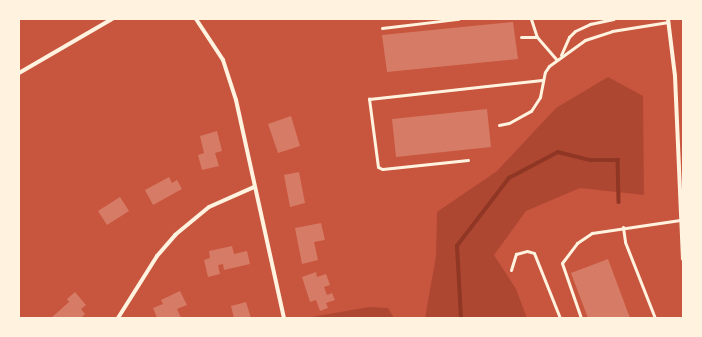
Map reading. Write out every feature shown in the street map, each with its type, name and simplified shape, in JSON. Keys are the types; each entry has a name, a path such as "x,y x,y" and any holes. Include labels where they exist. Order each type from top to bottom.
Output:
{"street":[{"path":"19,73 112,19"},
{"path":"196,19 223,60 240,114 254,187 284,318"},
{"path":"668,20 675,76 680,220 683,260"},
{"path":"118,318 157,256 175,235 209,207 254,187"}],"lane":[{"path":"382,28 458,19"},
{"path":"531,19 537,37 557,60"},
{"path":"499,125 509,123 531,111 540,98 542,80 545,72 560,56 569,37 590,24 613,19"},
{"path":"560,56 597,34 668,20"},
{"path":"521,37 537,37"},
{"path":"468,160 382,169 378,167 369,100 542,80"},
{"path":"581,318 562,263 577,243 592,233 680,220"},
{"path":"623,228 625,242 655,318"},
{"path":"511,270 516,254 527,251 534,252 560,318"}],"shaded area":[{"path":"608,77 643,96 644,195 580,188 526,211 494,255 516,289 527,318 425,318 436,256 437,212 497,171 556,108"},
{"path":"369,307 388,308 394,318 306,318"}],"building":[{"path":"513,22 518,59 387,72 382,35"},
{"path":"487,109 491,147 396,157 392,119"},
{"path":"291,116 300,146 278,153 268,124"},
{"path":"217,131 222,151 215,153 219,166 202,170 198,155 204,153 200,136"},
{"path":"299,172 305,203 290,207 284,175"},
{"path":"169,177 172,183 177,180 182,189 153,205 145,190"},
{"path":"120,197 129,211 107,225 98,211"},
{"path":"321,223 325,240 314,242 318,260 302,264 295,228"},
{"path":"232,246 234,254 247,251 250,264 224,270 223,264 218,265 220,274 208,277 204,260 210,258 209,251"},
{"path":"608,259 630,318 588,318 571,273"},
{"path":"316,272 317,277 326,274 330,285 324,287 327,295 332,293 335,300 326,303 328,308 320,311 316,300 310,302 302,277"},
{"path":"180,291 187,305 177,309 181,318 157,318 153,308 163,304 161,300"},
{"path":"75,292 86,305 81,309 85,314 81,318 51,318 69,302 67,299"},
{"path":"246,302 251,318 234,318 231,306"}],"waterway":[{"path":"461,318 457,246 509,178 558,152 591,160 618,160 619,202"}]}
